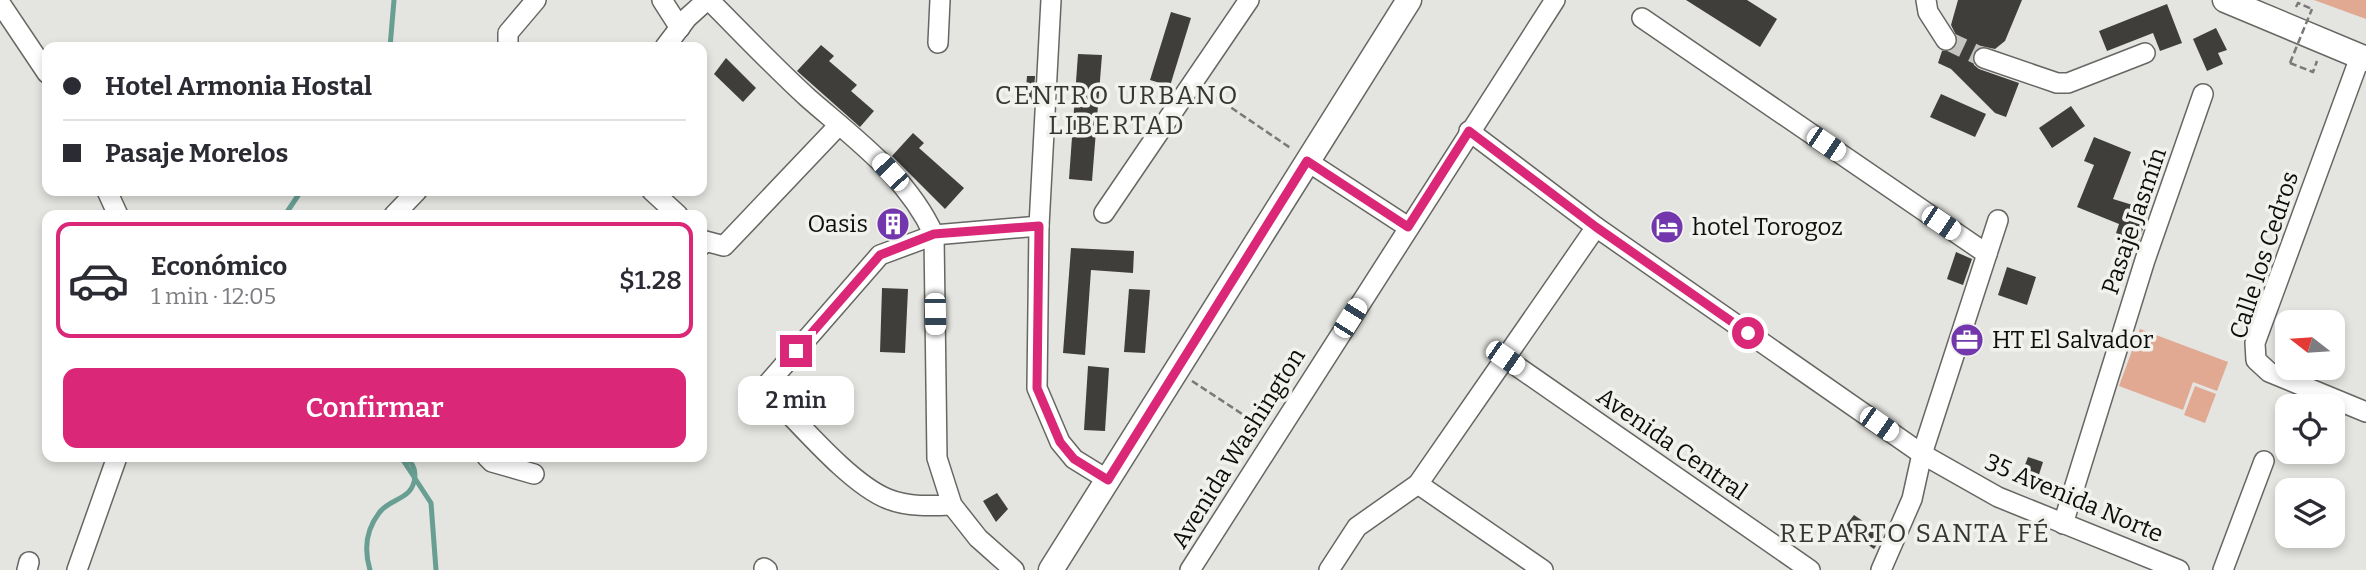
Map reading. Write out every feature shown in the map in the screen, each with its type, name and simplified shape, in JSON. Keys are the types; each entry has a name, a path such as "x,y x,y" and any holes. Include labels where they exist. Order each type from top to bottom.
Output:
{"main road":[{"path":"1051,570 1108,480 1301,156 1409,0"},
{"path":"2225,0 2363,58"}],"street":[{"path":"11,0 13,23"},
{"path":"508,42 508,33 536,0"},
{"path":"662,0 680,28"},
{"path":"669,42 708,0 839,125 875,155 921,206 934,234 937,458 952,505 1004,567"},
{"path":"938,43 940,0"},
{"path":"1051,0 1039,226 1037,388 1060,442 1074,459 1108,480"},
{"path":"1104,213 1249,0"},
{"name":"Avenida Washington","path":"1190,570 1555,0"},
{"path":"1926,0 1928,12 1946,40"},
{"path":"0,3 42,66"},
{"path":"1643,18 1987,254"},
{"path":"1984,58 2057,83 2068,83 2145,52"},
{"name":"Calle los Cedros","path":"2363,58 2255,343 2256,360 2269,372 2366,412"},
{"name":"Pasaje Jasmín","path":"2063,524 2145,260 2203,94"},
{"path":"707,242 724,246 839,125"},
{"name":"35 Avenida Norte","path":"1469,131 1596,227 1922,454 1998,497 2179,570"},
{"path":"1301,156 1408,227"},
{"path":"399,210 412,196"},
{"path":"657,196 673,210"},
{"path":"1881,570 1912,499 1922,454 1998,220"},
{"path":"952,505 923,506 888,499 879,494 860,482 764,388 880,255 934,234 1039,226"},
{"path":"1329,570 1357,527 1418,484 1596,227"},
{"name":"Avenida Central","path":"1505,358 1810,570"},
{"path":"2223,570 2263,461"},
{"path":"77,570 115,462"},
{"path":"492,462 534,474"},
{"path":"1418,484 1543,570"}],"path":[{"path":"2298,3 2312,9 2290,63 2313,72"},
{"path":"1214,96 1301,156"},
{"path":"1186,377 1263,427"}],"shaded area":[{"path":"2314,0 2366,0 2366,19"},
{"path":"2140,329 2228,362 2217,391 2193,382 2183,410 2119,386"},
{"path":"2195,386 2216,394 2205,423 2184,415"}],"building":[{"path":"1686,0 1747,0 1777,19 1760,47"},
{"path":"1958,0 2022,0 2005,41 1995,49 1981,46 1972,55 1974,65 1979,69 2019,83 2006,117 1995,113 1951,69 1938,63 1942,51 1952,51 1957,45 1958,39 1951,25"},
{"path":"2167,4 2182,43 2160,51 2153,33 2107,51 2099,31"},
{"path":"1171,12 1191,18 1170,86 1150,80"},
{"path":"2216,28 2227,50 2218,53 2223,64 2207,71 2193,39"},
{"path":"821,45 834,56 829,61 857,85 851,91 874,111 860,127 797,71"},
{"path":"1078,54 1102,55 1092,181 1069,179"},
{"path":"726,58 756,88 743,102 714,74"},
{"path":"1027,76 1035,76 1033,104 1025,103"},
{"path":"1941,94 1986,114 1975,137 1930,117"},
{"path":"2071,106 2085,126 2052,148 2039,128"},
{"path":"913,133 924,143 919,148 964,188 945,209 892,156"},
{"path":"2094,137 2131,152 2113,199 2149,210 2139,241 2116,233 2119,224 2077,207 2094,165 2084,161"},
{"name":"Oasis","path":"895,209 908,220 890,238 878,227"},
{"path":"1071,248 1134,251 1133,273 1091,270 1085,355 1063,353"},
{"path":"1956,252 1972,259 1963,285 1947,279"},
{"path":"2007,267 2036,277 2027,305 1998,295"},
{"path":"882,288 908,289 905,353 880,352"},
{"path":"1129,289 1150,290 1145,353 1124,352"},
{"path":"1088,366 1109,368 1105,431 1084,430"},
{"path":"2028,457 2043,462 2036,484 2020,478"},
{"path":"997,493 1008,509 996,522 983,501"},
{"path":"1854,515 1883,535 1874,549 1844,528"}],"waterway":[{"path":"390,42 394,0"},
{"path":"288,210 298,196"},
{"path":"404,462 431,503 436,570"},
{"path":"370,570 367,540 371,526 384,508 410,490 415,475 411,462"}],"tunnel":[{"path":"1946,40 1984,58"}],"place":[{"name":"Oasis","path":"893,224"},
{"name":"hotel Torogoz","path":"1667,227"},
{"name":"HT El Salvador","path":"1967,340"}],"district":[{"name":"CENTRO URBANO LIBERTAD","path":"1117,110"},
{"name":"REPARTO SANTA FÉ","path":"1915,533"}],"route":[{"path":"796,351 880,255 934,234 1039,226 1037,388 1060,442 1074,459 1108,480 1307,161 1408,227 1469,131 1596,227 1748,333"}]}
